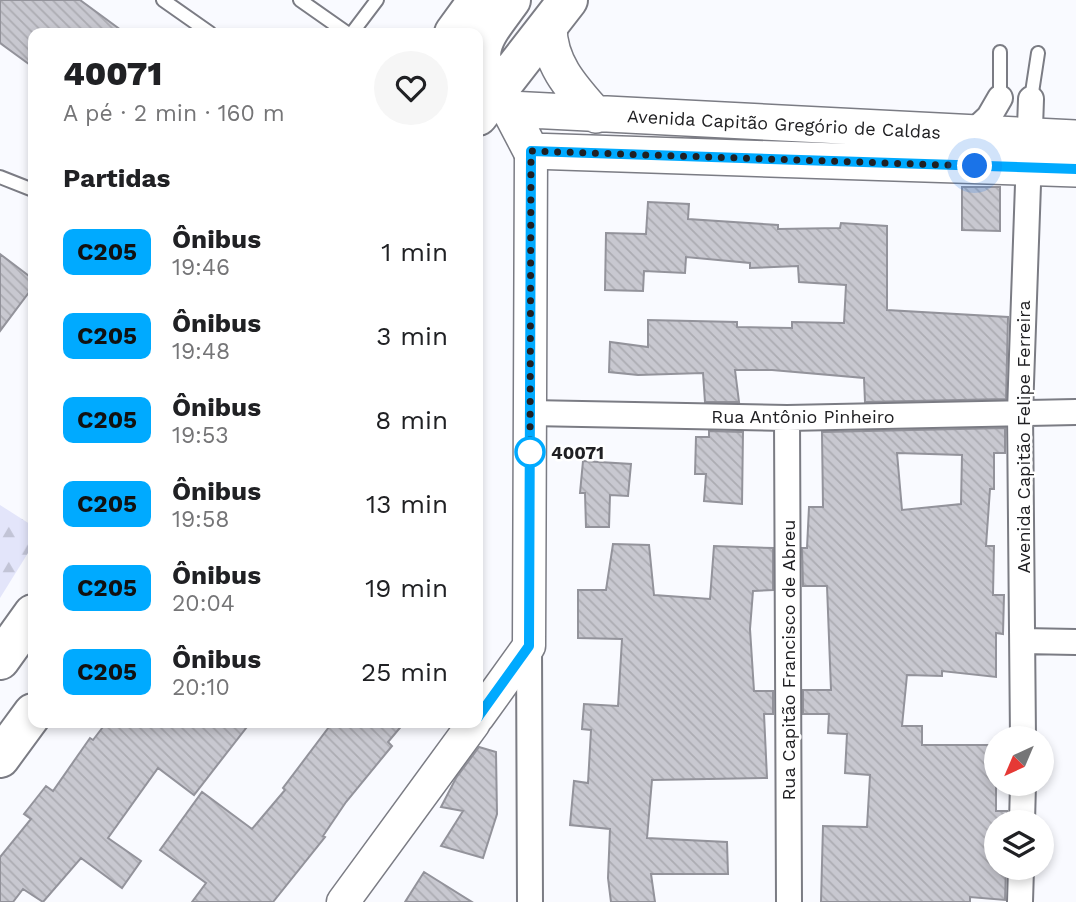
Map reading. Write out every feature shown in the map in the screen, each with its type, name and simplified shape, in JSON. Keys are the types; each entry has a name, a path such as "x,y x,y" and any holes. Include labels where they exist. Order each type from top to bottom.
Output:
{"main road":[{"path":"458,28 478,0"},
{"path":"483,45 488,32 511,0"},
{"path":"494,106 559,13"},
{"path":"559,13 549,43 561,72 596,115"},
{"path":"483,70 494,106 531,151"},
{"name":"Avenida Capitão Gregório de Caldas","path":"494,106 596,115 973,132 1076,169"},
{"name":"Avenida Capitão Gregório de Caldas","path":"531,151 1028,151 1076,138"},
{"path":"0,660 28,621"},
{"path":"0,758 28,720"}],"street":[{"path":"973,132 986,121 999,98"},
{"name":"Avenida Capitão Felipe Ferreira","path":"1023,726 1020,412 1031,99"},
{"path":"530,902 531,151"},
{"name":"Rua Antônio Pinheiro","path":"530,413 787,418 1076,412"},
{"name":"Rua Capitão Francisco de Abreu","path":"787,418 789,902"},
{"path":"1023,641 1076,642"},
{"path":"483,711 529,646"},
{"path":"343,902 470,728"},
{"path":"1020,902 1021,880"}],"lane":[{"path":"163,0 203,28"},
{"path":"300,0 339,28"},
{"path":"356,28 377,0"},
{"path":"559,13 585,0"},
{"path":"999,98 1000,51"},
{"path":"1031,99 1038,53"},
{"path":"0,177 28,188"}],"green space":[{"path":"0,505 28,523 28,553 0,598"}],"building":[{"path":"0,0 80,0 118,28 28,28 28,63 0,43"},
{"path":"962,187 1000,187 1000,231 962,230"},
{"path":"648,202 689,204 688,219 778,225 778,229 840,228 841,223 887,226 887,310 1008,317 1006,399 865,402 864,378 772,370 735,370 739,402 705,402 703,373 638,375 609,372 610,342 648,347 648,320 737,322 737,327 792,328 792,322 844,323 846,285 799,282 798,266 750,268 750,263 686,257 685,273 644,271 643,291 605,290 606,233 646,234"},
{"path":"0,254 28,275 28,294 0,331"},
{"path":"1005,428 1005,453 994,453 994,489 990,489 986,546 994,546 993,595 1004,595 1003,634 996,633 996,677 942,671 942,676 907,675 902,726 922,726 922,745 984,745 984,796 996,796 996,810 984,810 984,880 1006,880 1005,900 970,897 970,902 821,902 823,826 867,827 870,775 845,773 847,734 828,733 829,714 803,714 803,690 831,690 827,586 803,586 802,548 807,548 809,507 823,507 822,432","holes":["897,453 962,455 961,504 902,510"]},
{"path":"709,431 743,432 742,504 704,501 706,474 695,474 696,437 709,437"},
{"path":"583,461 631,464 628,496 610,495 609,527 586,527 585,493 580,493"},
{"path":"613,544 649,545 654,595 710,599 714,546 773,548 773,590 753,591 750,629 754,691 773,691 773,714 764,714 767,778 652,780 647,838 727,842 728,874 651,874 655,902 611,902 608,878 610,829 570,825 574,781 588,783 591,730 582,729 584,704 618,706 622,639 578,638 578,590 606,590"},
{"path":"102,728 246,728 194,795 158,768 108,838 141,861 122,888 81,858 43,902 23,889 13,902 0,902 0,857 31,819 24,814 46,786 53,791 90,738 93,740"},
{"path":"328,728 400,728 388,742 392,746 346,802 323,836 325,837 273,902 192,902 206,883 160,850 202,792 252,829 285,790 283,788"},
{"path":"479,747 496,752 497,814 483,858 441,846 463,811 441,807 456,778"},
{"path":"424,872 472,902 405,902"}],"bus line":[{"name":"C205","path":"483,710 529,646 531,151 1076,169"}],"place":[{"name":"40071","path":"530,452"}],"route":[{"path":"530,452 531,151 975,166"}]}
